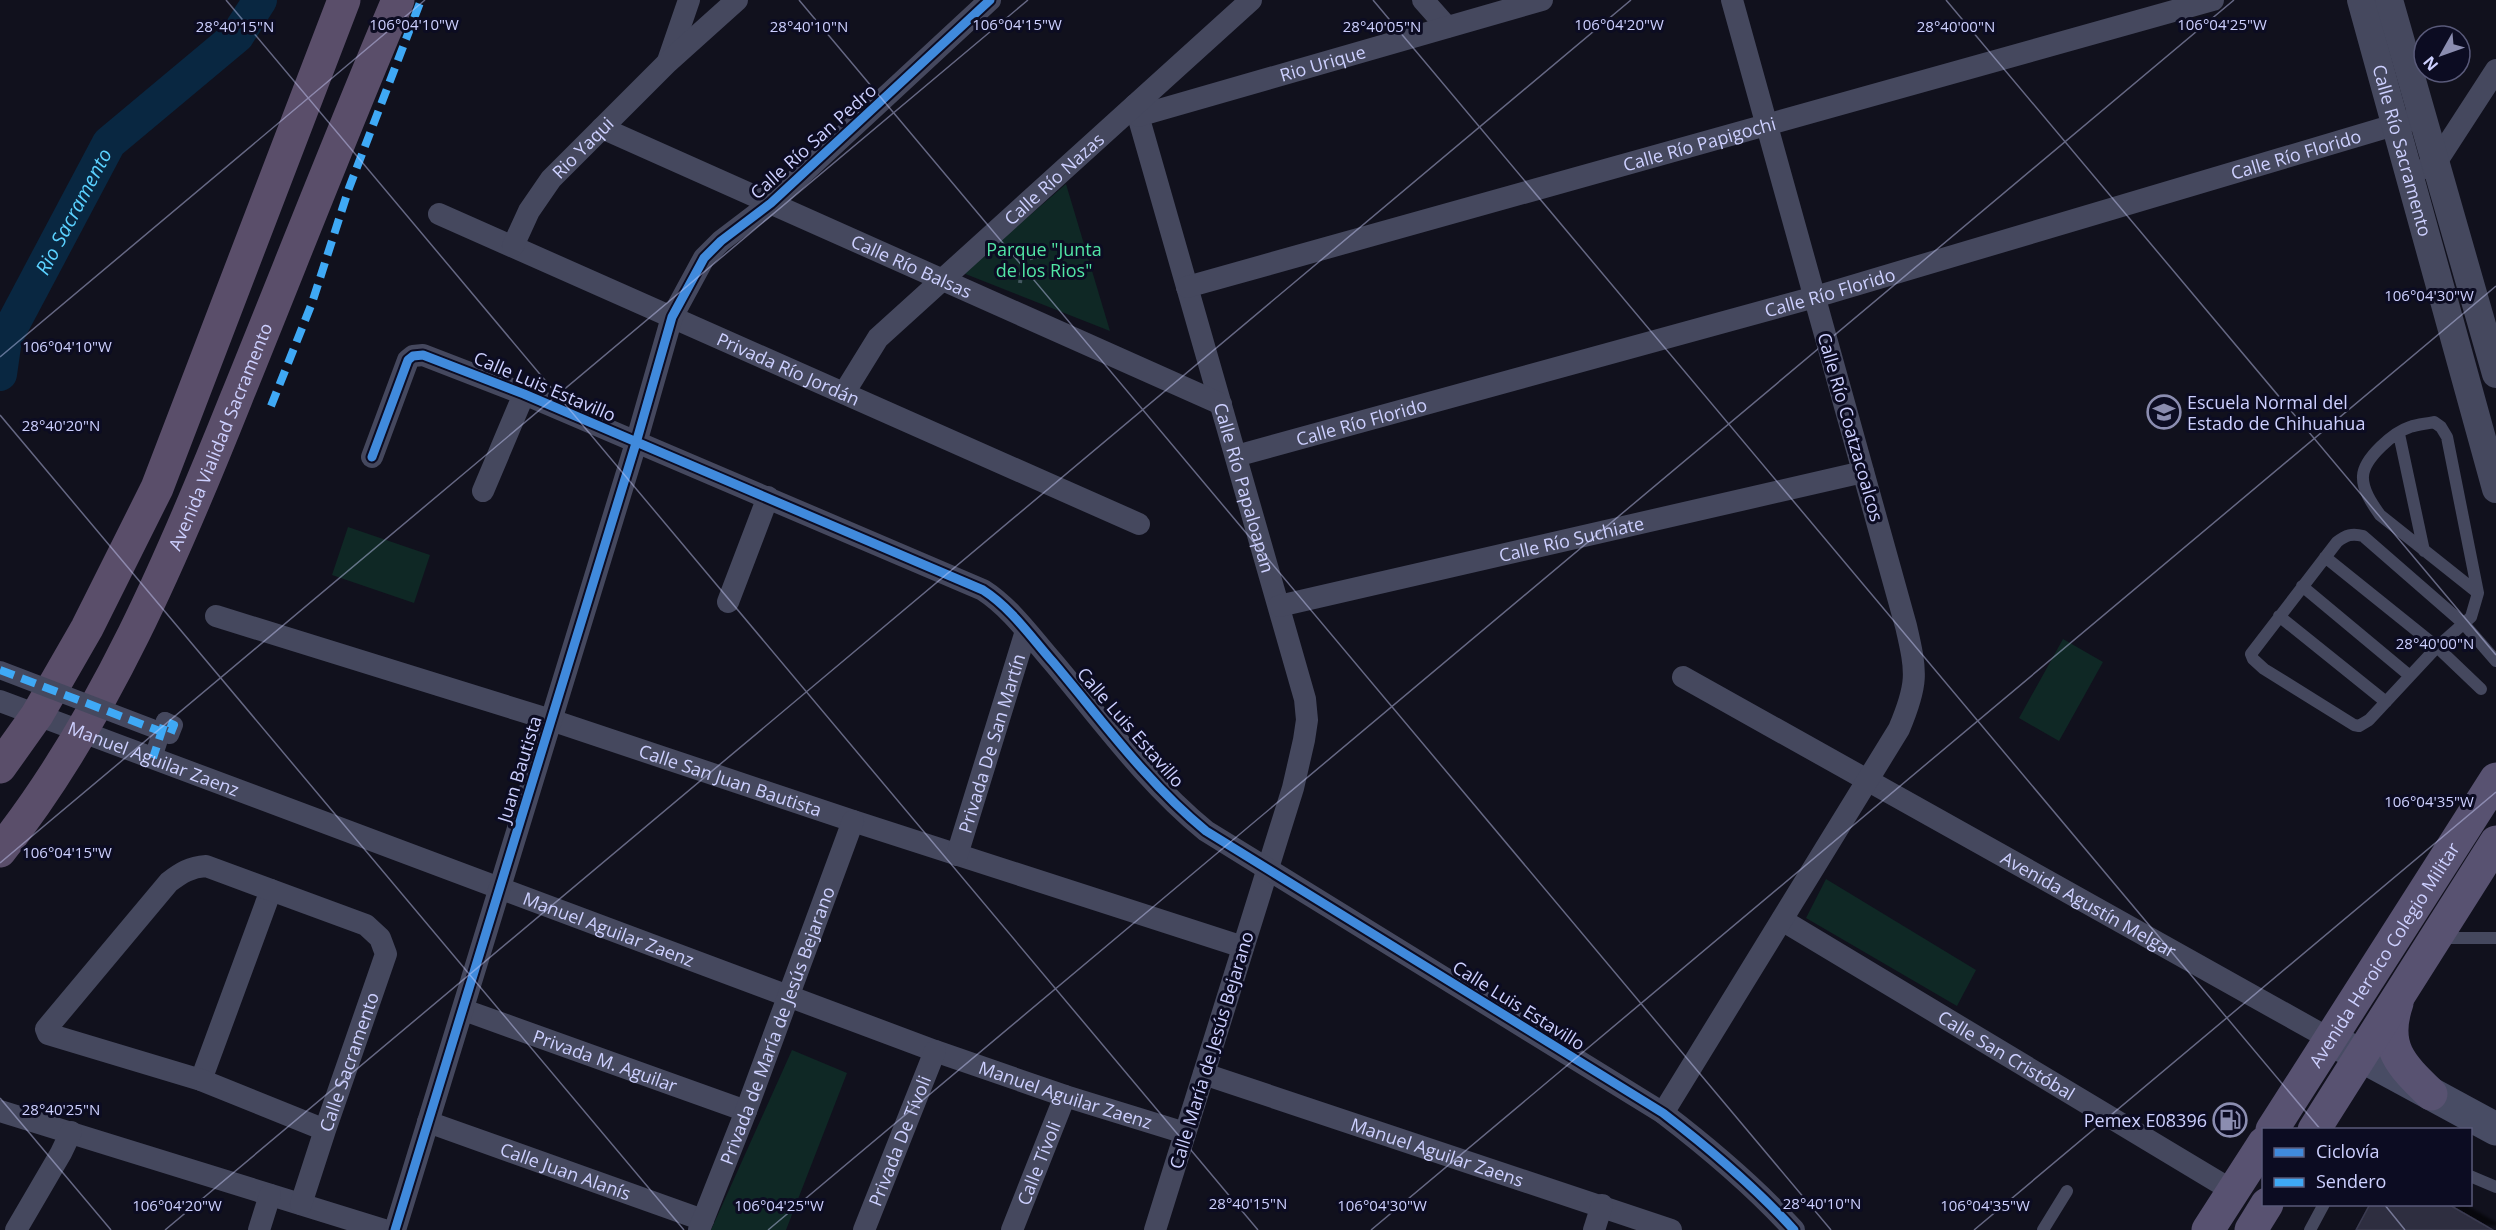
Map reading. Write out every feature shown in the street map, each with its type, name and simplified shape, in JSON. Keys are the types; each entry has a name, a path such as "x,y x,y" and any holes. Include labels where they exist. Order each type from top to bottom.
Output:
{"highway":[{"path":"0,767 37,715 87,628 157,489 344,0"},
{"name":"Avenida Vialidad Sacramento","path":"0,851 50,781 80,731 158,584 398,0"}],"main road":[{"name":"Avenida Heroico Colegio Militar","path":"2273,1128 2496,778"},
{"name":"Avenida Heroico Colegio Militar","path":"2315,1128 2496,842"},
{"path":"2400,993 2392,1023 2394,1048 2409,1072 2432,1094"},
{"name":"Avenida Agustín Melgar","path":"2330,1039 2496,1128"},
{"path":"2208,1230 2262,1146"},
{"path":"2251,1230 2266,1206"}],"street":[{"path":"668,62 689,0"},
{"name":"Rio Yaqui","path":"513,246 528,211 551,179 668,62 737,0"},
{"name":"Calle Río San Pedro","path":"672,317 704,258 720,241 771,203 990,0"},
{"name":"Calle Río Nazas","path":"844,393 878,338 941,279 1136,111 1251,0"},
{"path":"1423,0 1447,27"},
{"name":"Rio Urique","path":"1136,111 1542,0"},
{"name":"Calle Río Coatzacoalcos","path":"1732,0 1906,626 1915,674 1913,693 1899,729 1869,780"},
{"name":"Calle Río Papigochi","path":"1187,287 1766,123 2213,0"},
{"name":"Calle Río Sacramento","path":"2361,0 2444,301 2485,408 2496,489"},
{"name":"Calle Río Sacramento","path":"2389,0 2435,164 2487,313 2496,374"},
{"path":"2409,176 2435,164 2496,70"},
{"name":"Calle Río Papaloapan","path":"1136,111 1305,699 1307,720 1293,788 1267,869"},
{"name":"Calle Río Florido","path":"1236,456 1815,297 2395,126 2421,116"},
{"name":"Calle Río Balsas","path":"602,128 1221,404"},
{"name":"Privada Río Jordán","path":"439,214 1139,524"},
{"path":"2444,301 2487,313"},
{"name":"Juan Bautista","path":"394,1230 464,1010 672,317"},
{"name":"Calle Luis Estavillo","path":"372,457 408,360 413,356 423,355 524,394 983,590 995,597 1026,631 1162,790 1187,816 1206,831 1663,1113 1736,1172 1794,1230"},
{"path":"483,491 524,394"},
{"name":"Calle Río Suchiate","path":"1279,606 1863,472"},
{"path":"728,602 768,497"},
{"name":"Calle San Juan Bautista","path":"216,616 551,720 853,821 1243,947"},
{"name":"Privada De San Martín","path":"957,855 1026,631"},
{"path":"0,670 170,735 174,725 165,721 153,758"},
{"name":"Avenida Agustín Melgar","path":"1683,677 2330,1039"},
{"name":"Manuel Aguilar Zaenz","path":"0,701 935,1051 1065,1096 1185,1133"},
{"path":"1663,1113 1869,780"},
{"name":"Privada de María de Jesús Bejarano","path":"701,1225 746,1111 853,821"},
{"path":"201,1080 271,891 206,866 194,867 169,882 46,1029 48,1034 201,1080 324,1130"},
{"name":"Calle María de Jesús Bejarano","path":"1155,1230 1267,869"},
{"name":"Calle Sacramento","path":"271,891 366,925 381,938 386,954 324,1130 301,1204"},
{"name":"Calle San Cristóbal","path":"1782,920 2233,1191"},
{"name":"Privada M. Aguilar","path":"464,1010 746,1111"},
{"name":"Privada De Tívoli","path":"864,1230 935,1051"},
{"name":"Manuel Aguilar Zaens","path":"1204,1074 1602,1205 1671,1230"},
{"name":"Calle Tívoli","path":"1012,1230 1065,1096"},
{"path":"0,1111 384,1230"},
{"name":"Calle Juan Alanís","path":"428,1122 701,1225"},
{"path":"16,1230 61,1154 71,1132"},
{"path":"259,1230 270,1195"},
{"path":"1594,1230 1602,1205"}],"lane":[{"path":"2478,593 2380,515 2370,501 2363,476 2369,460 2384,442 2409,427 2434,422 2441,427 2447,437 2478,593 2476,606 2464,624 2437,647 2386,702 2364,724 2359,726 2354,725 2253,659 2252,650 2325,556 2346,535 2355,533 2363,536 2464,624 2496,661"},
{"path":"2398,434 2424,551"},
{"path":"2325,556 2437,647 2481,689"},
{"path":"2302,586 2410,676"},
{"path":"2279,616 2386,702"},
{"path":"2435,938 2496,938"},
{"path":"2472,1177 2496,1187"},
{"path":"2043,1230 2067,1191"},
{"path":"2310,1230 2323,1206"}],"path":[{"path":"1003,250 1023,260 1047,254"},
{"path":"1020,283 1023,260"}],"green space":[{"name":"Parque \"Junta de los Rios\"","path":"1066,184 1110,331 963,273"},
{"path":"348,527 430,555 414,603 332,575"},
{"path":"2063,639 2103,662 2059,741 2019,718"},
{"path":"1826,879 1976,970 1957,1006 1806,918"},
{"path":"792,1050 847,1073 786,1230 711,1230"}],"building":[{"path":"2369,1206 2451,1206 2493,1230 2356,1230"}],"waterway":[{"name":"Rio Sacramento","path":"0,374 5,339 109,143 237,36 260,0"}],"marked path":[{"path":"271,406 312,303 349,188 421,0"},
{"path":"0,670 170,735 174,725 165,721 153,758"}],"cycle path":[{"path":"395,1230 636,443 672,317 704,258 721,241 771,203 990,0"},
{"path":"372,457 408,360 413,356 423,355 524,394 983,590 1003,605 1020,623 1144,771 1206,831 1663,1113 1731,1168 1794,1230"}],"place":[{"name":"Escuela Normal del Estado de Chihuahua","path":"2164,412"},
{"name":"Pemex E08396","path":"2230,1120"}]}
